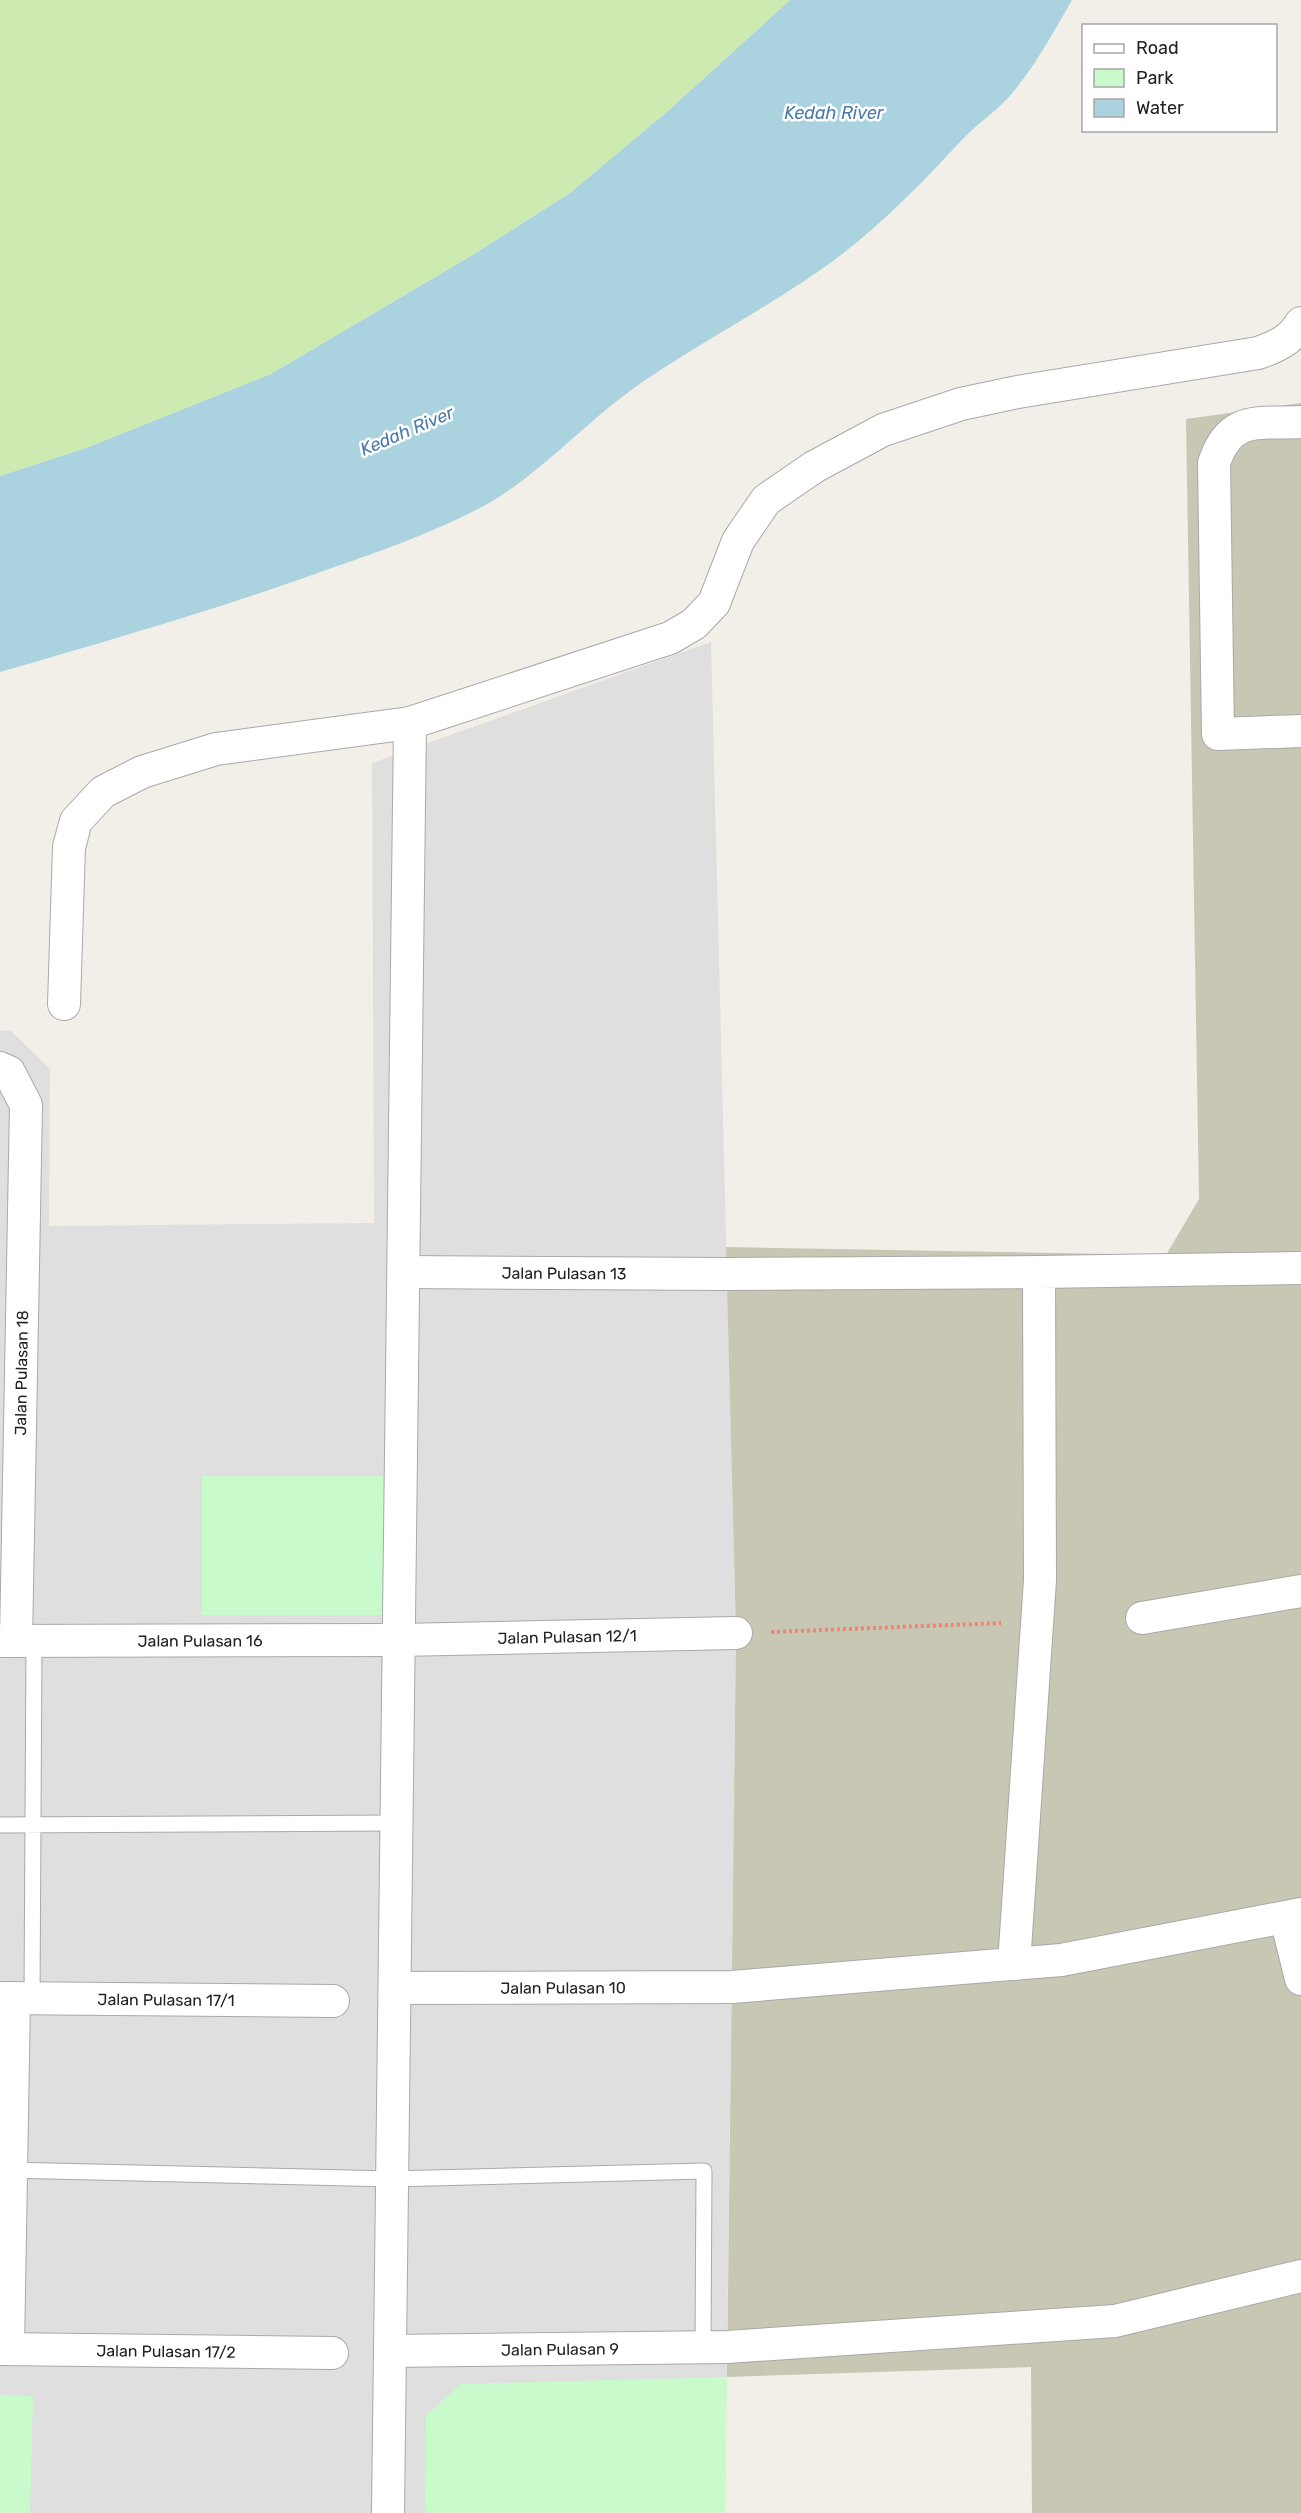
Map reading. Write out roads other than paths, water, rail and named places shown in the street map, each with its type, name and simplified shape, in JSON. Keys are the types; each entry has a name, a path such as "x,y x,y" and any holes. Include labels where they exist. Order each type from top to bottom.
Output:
{"street":[{"path":"64,1004 69,847 76,821 103,792 142,772 216,750 410,723 670,638 694,624 714,603 738,541 766,500 813,467 883,430 950,407 1018,392 1258,353 1279,346 1296,331 1301,323"},
{"path":"1301,422 1240,425 1221,442 1214,463 1218,734 1301,731"},
{"path":"388,2513 410,723"},
{"name":"Jalan Pulasan 18","path":"0,1068 9,1072 26,1105 16,1641"},
{"name":"Jalan Pulasan 13","path":"404,1272 727,1274 1301,1268"},
{"path":"1014,1964 1040,1580 1039,1272"},
{"path":"1142,1618 1301,1591"},
{"name":"Jalan Pulasan 12/1","path":"399,1640 736,1633"},
{"name":"Jalan Pulasan 16","path":"16,1641 399,1640"},
{"path":"1293,1916 1301,1979"},
{"name":"Jalan Pulasan 10","path":"395,1988 732,1987 1061,1960 1293,1916"},
{"path":"4,2349 6,2170 16,1998"},
{"name":"Jalan Pulasan 17/1","path":"16,1998 333,2001"},
{"name":"Jalan Pulasan 9","path":"390,2351 715,2347 1115,2321 1301,2276"},
{"name":"Jalan Pulasan 17/2","path":"4,2349 332,2353"}],"lane":[{"path":"16,1641 33,1825 16,1998"},
{"path":"0,1825 397,1823"},
{"path":"6,2170 392,2179 704,2171 715,2347"}],"water":[{"name":"Kedah River","path":"790,0 1072,0 1034,63 1008,98 965,136 916,188 870,231 812,275 634,388 501,496 425,534 288,583 166,623 0,672 0,476 86,448 271,374 471,256 570,193 668,111"}]}
